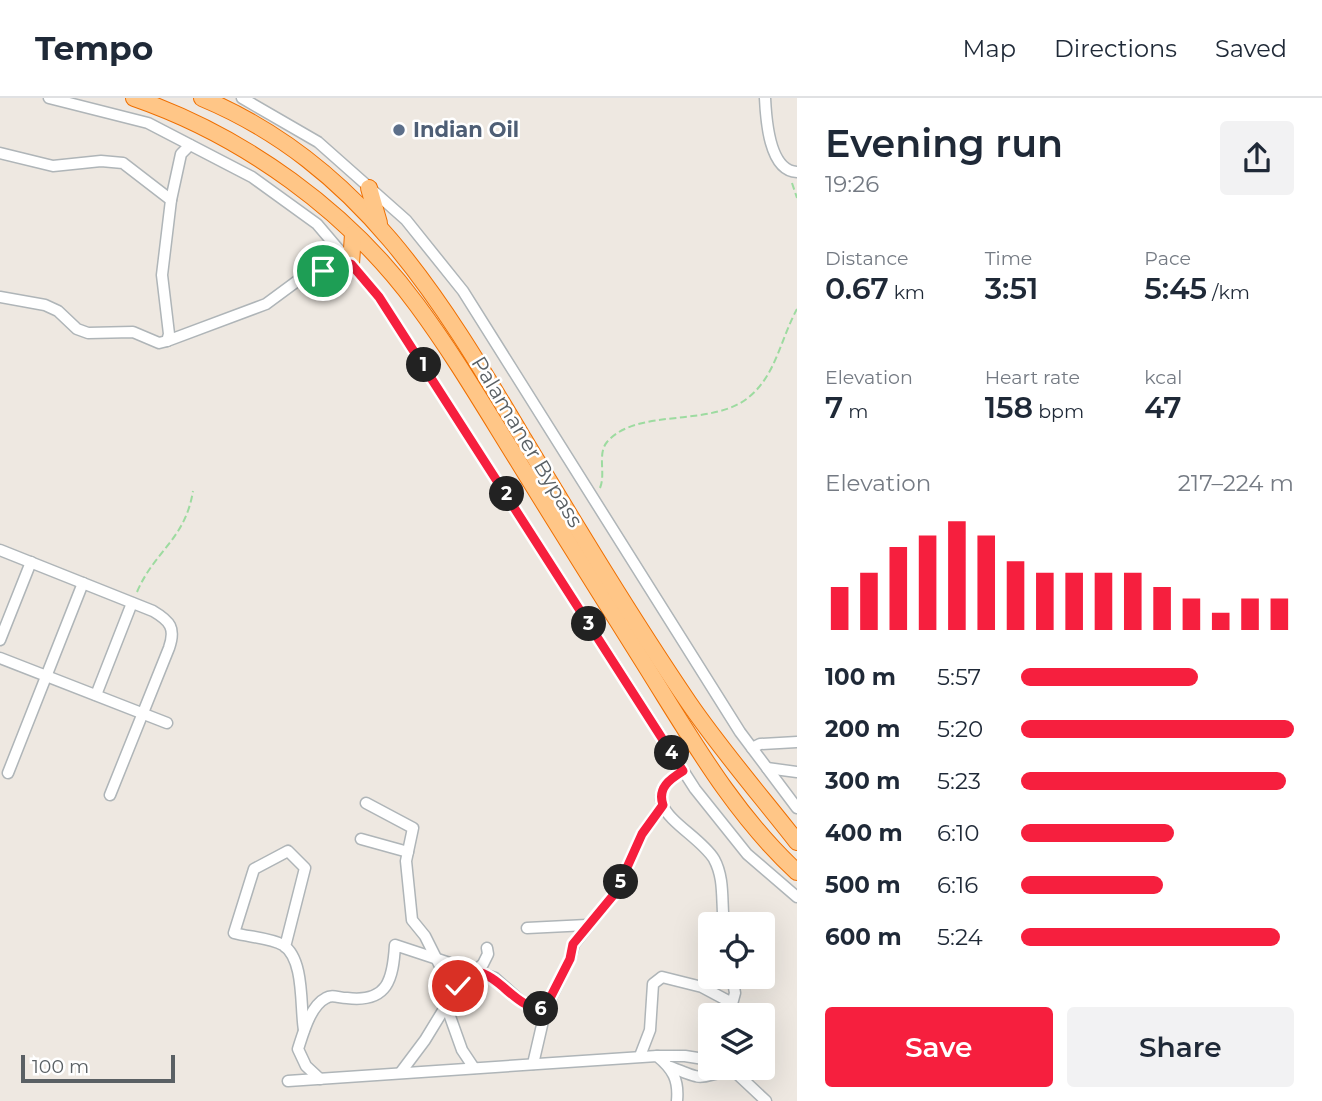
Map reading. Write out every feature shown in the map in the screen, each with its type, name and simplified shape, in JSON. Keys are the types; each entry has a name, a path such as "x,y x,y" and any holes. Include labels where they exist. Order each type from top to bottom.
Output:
{"highway":[{"name":"Palamaner Bypass","path":"134,98 219,133 288,179 353,233 415,302 462,370 736,804 797,872"},
{"name":"Palamaner Bypass","path":"202,98 303,156 379,223 478,360 524,439 690,704 797,842"},
{"path":"369,188 379,223"},
{"path":"351,264 353,233"}],"street":[{"path":"50,98 148,124 252,177 317,224 400,329 683,771 747,854 797,897"},
{"path":"242,98 318,142 406,220 463,291 752,748 797,808"},
{"path":"765,98 774,150 783,166 794,172"},
{"path":"167,341 166,289 162,275 171,200 181,154 190,145"},
{"path":"0,153 53,166 101,161 123,163 171,200"},
{"path":"0,297 45,305 58,311 77,329 89,333 133,332 159,343 266,304 308,273 341,269 351,264"},
{"path":"0,550 165,618 174,633 110,796"},
{"path":"0,640 31,562"},
{"path":"8,772 83,583"},
{"path":"96,695 132,603"},
{"path":"0,658 167,723"},
{"path":"752,748 760,744 797,742"},
{"path":"767,768 797,772"},
{"path":"683,771 663,786 660,801 667,816 701,841 715,861 723,887 724,912"},
{"path":"366,803 413,828 408,852 412,920 443,972 447,1008 462,1050 474,1068"},
{"path":"533,1064 545,1008 570,959 573,944 616,892 642,834 663,805"},
{"path":"361,839 408,852"},
{"path":"285,947 300,898 305,868 288,851 254,869 234,933 285,947 291,952 298,969 304,1030"},
{"path":"527,929 587,925"},
{"path":"320,1079 306,1066 298,1049 304,1030 321,1001 329,996 366,999 385,989 393,972 395,945 495,978 535,1009 545,1008"},
{"path":"401,1072 447,1008 458,986 488,954 487,947"},
{"path":"642,1051 650,1030 653,984 662,977 702,987 732,1003 734,989"},
{"path":"288,1081 533,1064 642,1051 698,1078"},
{"path":"655,1056 698,1058"},
{"path":"671,1067 678,1084 677,1101"},
{"path":"746,1080 766,1101"},
{"path":"750,1101 752,1085"}],"path":[{"path":"794,172 797,198"},
{"path":"592,496 602,484 603,453 607,442 619,433 636,425 723,410 748,398 766,377 797,309"},
{"path":"132,603 148,568 183,528 193,491"}],"place":[{"name":"Indian Oil","path":"399,130"}],"route":[{"path":"323,271 341,269 351,264 379,297 683,771 663,786 660,801 663,805 651,817 616,892 573,944 570,959 545,1008 535,1009 523,1003 495,978 480,972 474,971 458,986"}]}
